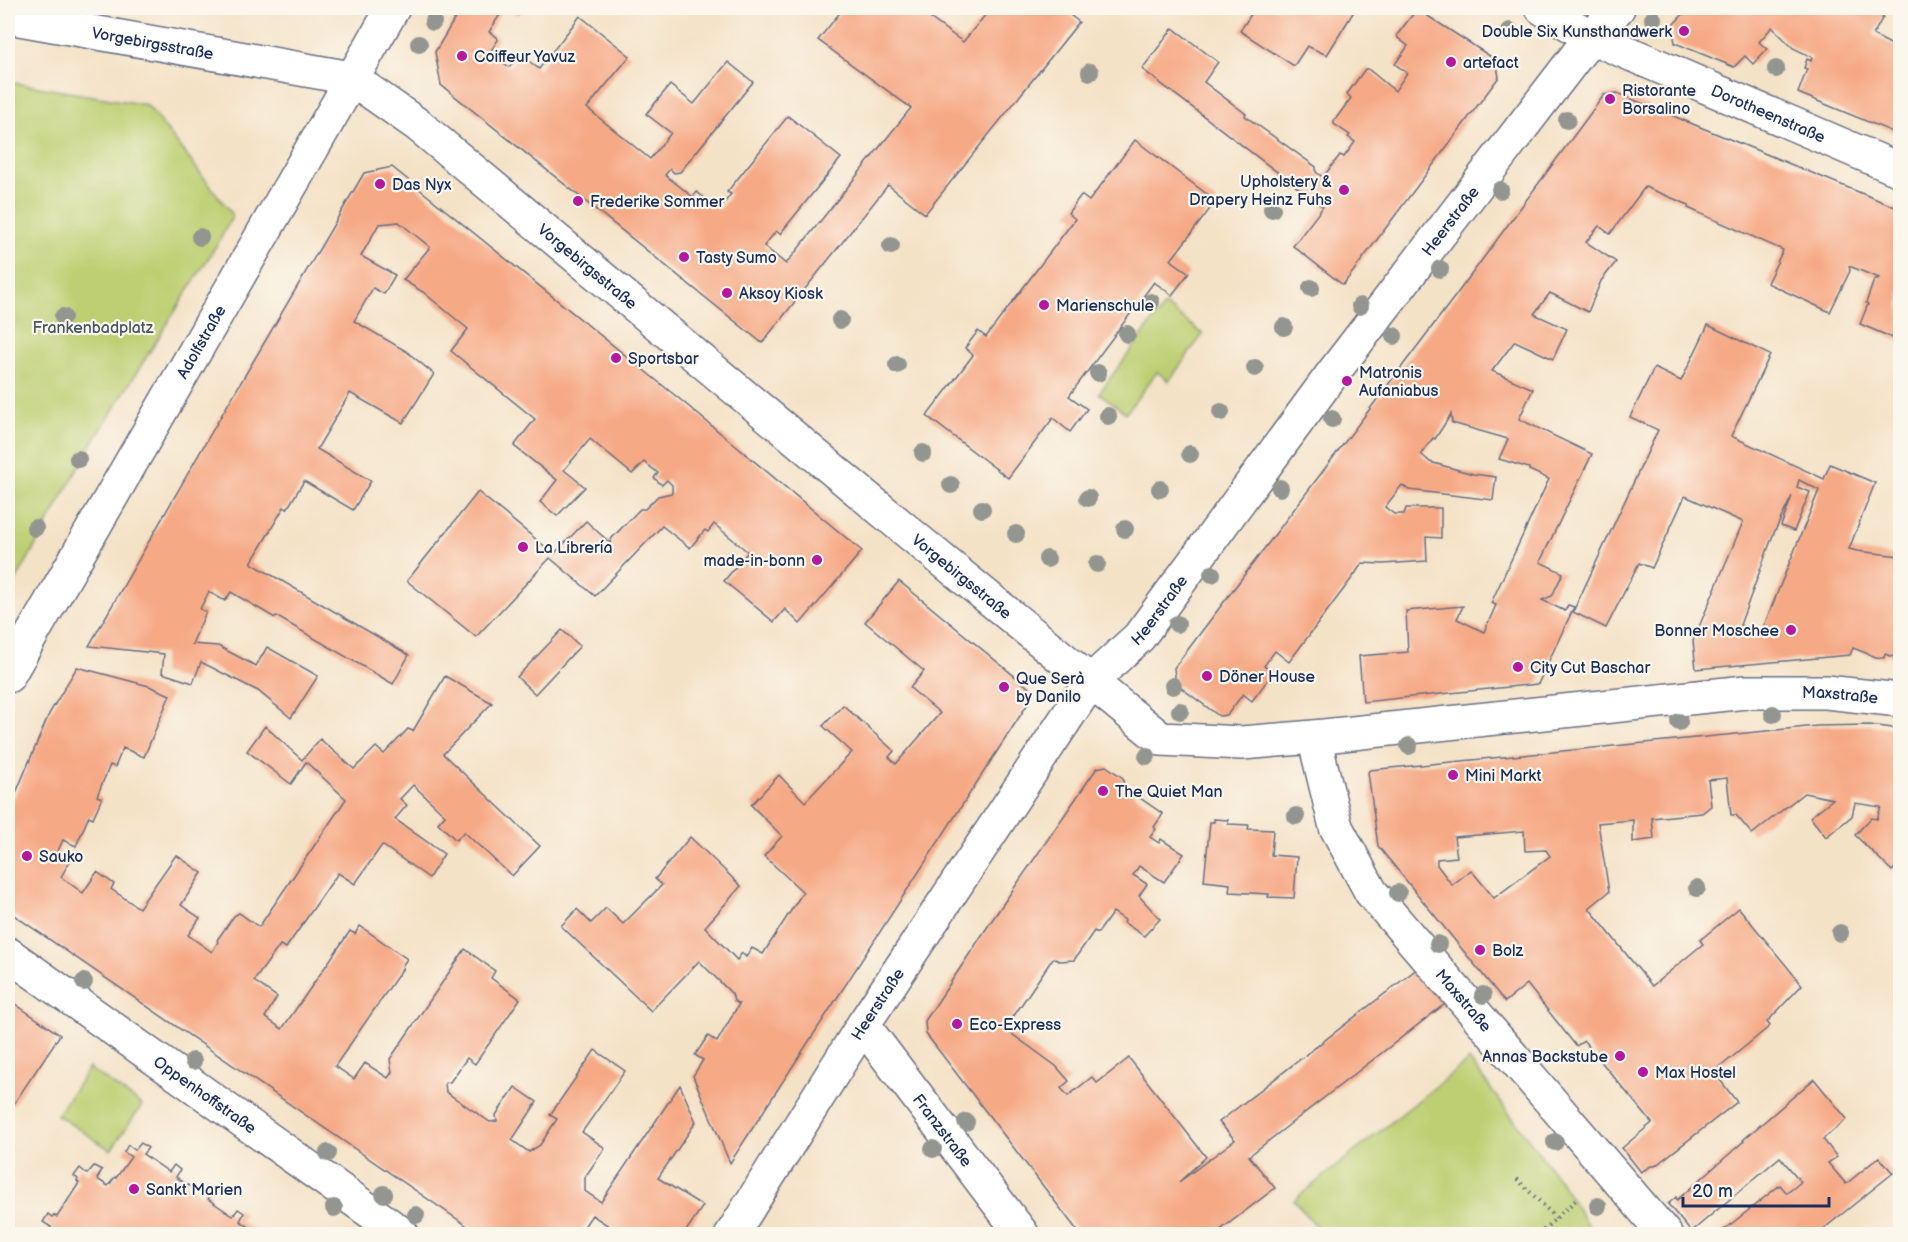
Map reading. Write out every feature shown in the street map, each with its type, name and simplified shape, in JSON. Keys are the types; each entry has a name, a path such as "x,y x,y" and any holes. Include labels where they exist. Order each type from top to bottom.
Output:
{"street":[{"name":"Adolfstraße","path":"8,676 393,8"},
{"name":"Dorotheenstraße","path":"1542,8 1591,37 1900,170"},
{"name":"Heerstraße","path":"732,1234 863,1025 1091,681 1140,637 1333,373 1591,37 1618,8"},
{"name":"Vorgebirgsstraße","path":"8,17 351,78 418,125 1091,681"},
{"name":"Maxstraße","path":"1091,681 1161,739 1242,743 1746,692 1826,692 1900,700"},
{"name":"Maxstraße","path":"1314,737 1336,827 1371,892 1665,1234"},
{"name":"Oppenhoffstraße","path":"8,954 402,1234"},
{"name":"Franzstraße","path":"863,1025 1022,1234"}],"path":[{"path":"1539,1234 1609,1167"},
{"path":"1517,1179 1556,1218"}],"green space":[{"name":"Frankenbadplatz","path":"8,82 147,105 233,215 90,447 8,595"},
{"path":"1165,305 1203,334 1169,381 1157,372 1126,413 1099,393"},
{"path":"1469,1060 1560,1181 1593,1234 1323,1234 1294,1200"},
{"path":"89,1068 142,1105 111,1150 57,1115"}],"building":[{"path":"461,8 504,8 489,32 498,40 490,52 509,67 520,54 539,69 580,16 630,56 587,108 650,159 671,133 646,114 670,85 694,104 728,62 753,82 680,172 674,173 670,169 665,175 693,197 697,192 719,210 731,194 727,192 788,116 841,158 780,234 776,231 764,246 786,264 911,108 818,40 842,10 838,8 916,8 963,42 991,8 1061,8 1079,22 925,214 888,185 762,343 441,85 435,52"},
{"path":"505,8 523,8 518,15"},
{"path":"1255,8 1356,8 1327,55 1307,46 1294,66 1240,31"},
{"path":"1689,8 1888,8 1873,35 1900,49 1900,60 1897,65 1900,67 1900,135 1798,93 1807,69 1804,68 1807,59 1811,61 1812,57 1793,48 1772,27 1759,42 1767,49 1753,64 1745,56 1734,67 1675,43 1672,26"},
{"path":"1417,9 1496,60 1499,77 1343,285 1293,246 1323,207 1142,69 1173,28 1218,62 1204,82 1246,114 1245,116 1316,167 1316,172 1323,177 1340,155 1344,157 1355,142 1348,137 1350,135 1334,124 1334,121 1351,98 1347,94 1365,69 1395,91 1407,73 1395,64 1408,46 1397,35"},
{"path":"1617,93 1900,209 1900,341 1860,324 1874,280 1879,278 1849,266 1850,271 1830,312 1767,283 1783,250 1688,208 1689,205 1645,187 1610,234 1599,226 1586,242 1616,262 1601,281 1588,312 1550,293 1534,314 1567,329 1553,359 1515,341 1492,371 1533,389 1519,419 1592,454 1540,562 1563,573 1552,596 1542,600 1565,611 1568,605 1574,607 1538,684 1363,702 1359,656 1408,652 1406,611 1463,606 1457,619 1484,632 1496,605 1491,603 1549,479 1529,468 1499,459 1508,439 1452,423 1451,414 1435,439 1433,438 1421,454 1430,462 1473,474 1496,477 1493,500 1409,490 1402,485 1385,507 1394,514 1404,514 1406,508 1441,508 1441,538 1426,537 1427,561 1362,563 1289,662 1275,651 1264,666 1273,673 1252,701 1243,694 1227,715 1219,716 1176,684 1174,668 1604,95"},
{"path":"1135,140 1216,201 1171,260 1189,273 1172,295 1154,282 1069,396 1087,409 1070,432 1053,418 1008,478 927,416 973,355 965,348 978,331 986,337 1075,219 1068,213 1081,195 1089,201"},
{"path":"392,167 682,401 862,551 800,624 785,609 774,622 724,581 748,552 714,524 708,532 705,530 690,548 662,526 595,596 550,558 476,637 407,581 478,492 554,554 586,521 610,543 612,538 640,509 645,509 658,496 672,493 672,485 667,480 662,485 654,478 658,473 644,462 632,474 590,439 564,470 585,487 557,516 540,502 557,480 514,446 535,419 451,351 468,329 423,292 403,280 430,247 399,222 379,224 361,256 395,275 384,294 373,288 354,321 406,351 434,374 403,423 350,393 317,449 371,481 353,510 304,481 287,509 284,507 251,563 409,655 393,684 231,592 225,601 209,592 200,609 206,612 192,644 218,646 256,666 267,647 318,676 291,718 258,691 201,662 193,683 162,673 164,654 89,646 364,173"},
{"path":"1708,325 1770,355 1731,436 1824,479 1830,464 1875,483 1849,549 1900,556 1900,659 1885,654 1884,658 1876,657 1853,648 1850,655 1696,669 1693,641 1743,522 1685,496 1652,568 1639,563 1606,628 1573,612 1658,430 1630,417 1654,368 1681,381","holes":["1799,480 1819,490 1761,633 1740,625 1773,535 1792,496 1781,526 1794,531 1810,492 1797,487"]},
{"path":"899,581 1029,688 1031,699 730,1163 693,1076 703,1060 695,1055 708,1036 717,1042 739,1004 734,1001 732,994 699,961 651,1011 561,926 577,909 591,923 606,908 623,924 662,885 655,879 690,837 741,886 705,927 737,960 742,953 746,957 752,948 763,954 803,892 764,856 782,836 751,805 779,775 805,802 852,752 823,726 843,705 894,751 889,757 896,764 940,713 910,688 924,671 865,622"},
{"path":"562,630 580,646 535,694 517,677"},
{"path":"77,667 149,686 170,695 144,757 123,748 115,767 110,765 97,796 102,798 93,818 89,816 76,846 63,840 57,853 71,859 61,877 83,893 97,872 114,884 111,889 139,908 176,855 202,873 181,905 200,918 188,935 212,952 217,940 234,916 239,913 259,927 346,799 306,762 291,784 247,751 265,726 302,760 320,739 354,769 376,747 384,754 408,729 413,731 445,676 492,703 443,754 540,846 512,876 464,832 456,840 438,823 445,815 413,785 400,799 407,805 395,819 444,854 429,878 382,845 355,884 338,873 286,948 280,945 254,981 277,997 265,1017 282,1029 350,931 355,934 360,926 407,959 335,1066 354,1079 365,1063 388,1078 392,1072 390,1059 465,949 495,971 491,978 520,999 475,1064 467,1058 450,1082 445,1083 446,1092 490,1122 497,1121 496,1115 515,1087 537,1102 512,1140 529,1152 540,1145 557,1119 550,1115 595,1050 625,1071 582,1132 605,1148 585,1177 585,1191 601,1202 680,1085 696,1122 658,1178 703,1206 684,1234 612,1234 615,1230 592,1215 579,1234 479,1234 8,911 8,812 49,714"},
{"path":"1870,725 1900,729 1900,863 1892,871 1855,835 1871,818 1877,819 1881,807 1855,803 1852,816 1826,837 1810,817 1833,799 1804,793 1752,834 1736,815 1731,815 1727,778 1708,780 1711,806 1702,813 1652,818 1654,839 1633,842 1633,820 1598,823 1609,892 1589,908 1652,986 1703,944 1700,940 1739,908 1802,985 1767,1022 1770,1026 1714,1072 1737,1102 1655,1166 1641,1172 1622,1148 1652,1123 1584,1041 1576,1046 1527,984 1505,1002 1378,846 1368,772 1817,726","holes":["1524,831 1525,851 1546,850 1550,856 1494,898 1471,870 1452,885 1437,865 1437,859 1457,857 1454,837"]},
{"path":"1106,766 1123,778 1124,787 1163,814 1150,837 1159,843 1161,839 1184,854 1164,882 1139,866 1133,875 1147,884 1139,896 1160,919 1144,936 1124,923 1125,920 1113,912 1098,933 1094,931 1074,960 1059,961 1053,958 1005,1029 1056,1066 1069,1081 1061,1088 1068,1096 1092,1077 1097,1083 1129,1058 1206,1157 1179,1182 1235,1140 1219,1122 1418,968 1446,1003 1249,1156 1275,1188 1215,1234 1080,1234 926,1034 925,1021 990,923 1097,768"},
{"path":"1214,819 1228,820 1228,824 1249,825 1248,829 1273,830 1271,855 1297,857 1294,898 1229,892 1230,884 1204,881 1210,822 1214,822"},
{"path":"8,999 60,1035 13,1105 8,1101"},
{"path":"1814,1079 1847,1119 1823,1139 1837,1157 1828,1163 1846,1184 1879,1157 1893,1173 1817,1234 1720,1233 1780,1185 1787,1193 1801,1182 1780,1157 1691,1232 1668,1204 1676,1197 1677,1200"},
{"name":"Sankt Marien","path":"141,1143 148,1148 143,1154 169,1172 174,1165 180,1170 176,1177 201,1194 206,1187 213,1192 208,1199 233,1216 238,1209 244,1213 240,1221 260,1234 47,1234 51,1227 43,1222 48,1214 57,1217 79,1183 74,1176 80,1168 87,1174 94,1166 102,1170 97,1179 108,1186 131,1157 124,1152 128,1145 135,1150"}],"place":[{"name":"Double Six Kunsthandwerk","path":"1684,31"},
{"name":"Coiffeur Yavuz","path":"462,56"},
{"name":"artefact","path":"1451,62"},
{"name":"Ristorante Borsalino","path":"1610,99"},
{"name":"Das Nyx","path":"380,184"},
{"name":"Upholstery & Drapery Heinz Fuhs","path":"1344,190"},
{"name":"Frederike Sommer","path":"578,201"},
{"name":"Tasty Sumo","path":"684,257"},
{"name":"Aksoy Kiosk","path":"727,293"},
{"name":"Marienschule","path":"1044,305"},
{"name":"Sportsbar","path":"616,358"},
{"name":"Matronis Aufaniabus","path":"1347,381"},
{"name":"La Librería","path":"523,547"},
{"name":"made-in-bonn","path":"817,560"},
{"name":"Bonner Moschee","path":"1791,630"},
{"name":"City Cut Baschar","path":"1518,667"},
{"name":"Döner House","path":"1207,676"},
{"name":"Que Serà by Danilo","path":"1004,687"},
{"name":"Mini Markt","path":"1453,775"},
{"name":"The Quiet Man","path":"1103,791"},
{"name":"Sauko","path":"27,856"},
{"name":"Bolz","path":"1480,950"},
{"name":"Eco-Express","path":"957,1024"},
{"name":"Annas Backstube","path":"1620,1056"},
{"name":"Max Hostel","path":"1643,1072"},
{"name":"Sankt Marien","path":"134,1189"}]}
